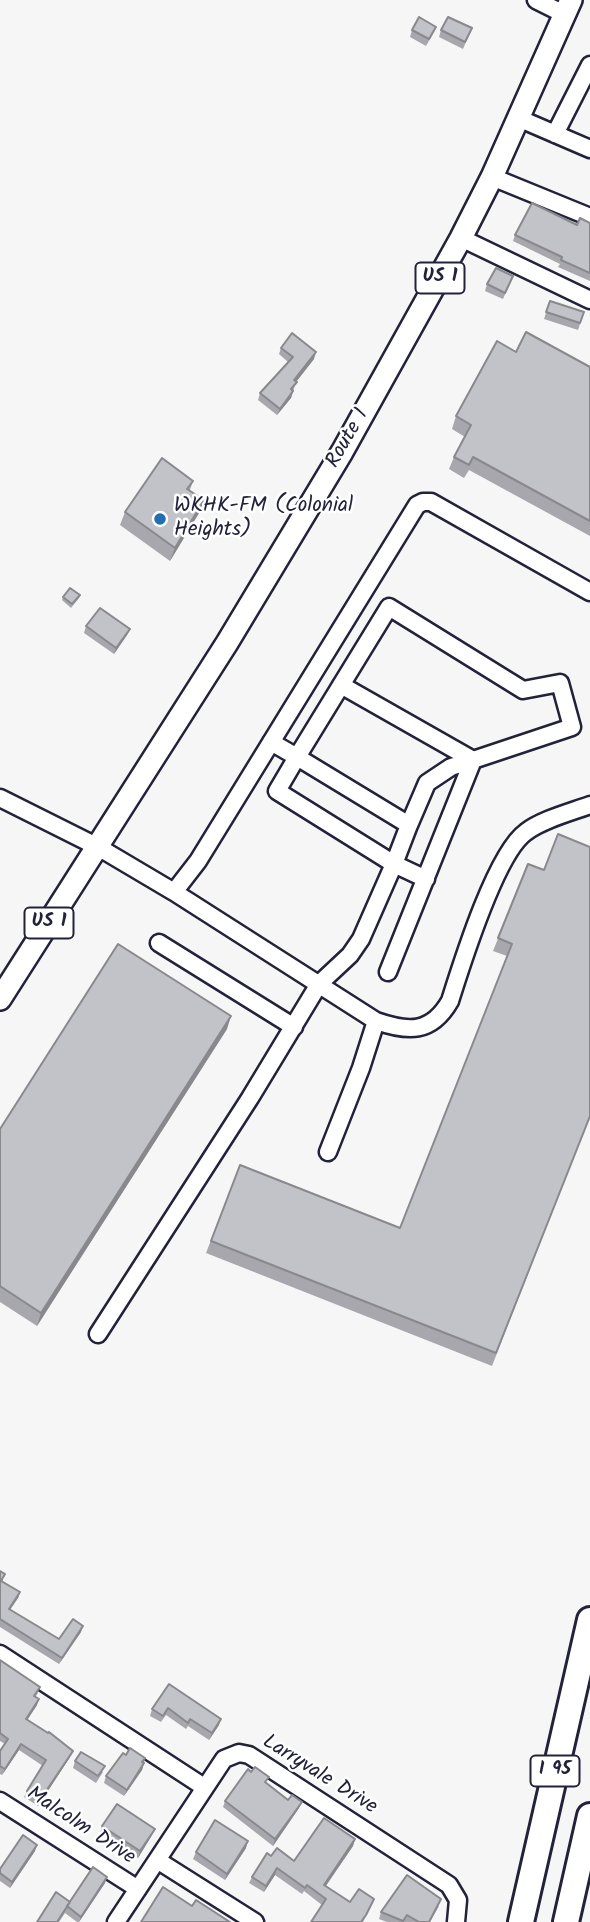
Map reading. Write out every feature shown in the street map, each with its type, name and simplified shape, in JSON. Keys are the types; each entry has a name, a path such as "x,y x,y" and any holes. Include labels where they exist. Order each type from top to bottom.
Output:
{"highway":[{"name":"I 95","path":"521,1922 590,1620"},
{"path":"565,1922 590,1816"}],"main road":[{"name":"Route 1","path":"0,999 227,643 335,463 461,239 492,177 567,7"}],"street":[{"path":"536,0 567,7"},
{"path":"555,134 590,65"},
{"path":"518,118 590,149"},
{"path":"492,177 590,217"},
{"path":"461,239 590,300"},
{"path":"174,892 198,861 414,510 424,502 430,502 590,592"},
{"path":"98,1334 319,984 350,955 361,939 394,864 427,783 451,767 572,727 559,682 523,690 389,607 277,791 394,864 426,879"},
{"path":"341,685 473,760"},
{"path":"271,742 409,825"},
{"path":"388,972 473,760"},
{"path":"0,798 98,847 174,892 376,1021 394,1027 409,1028 434,1023 450,1001 488,893 505,856 527,831 590,805"},
{"path":"159,943 294,1027"},
{"path":"328,1152 376,1021"},
{"path":"0,1654 204,1787"},
{"name":"Larryvale Drive","path":"116,1922 223,1759 231,1754 249,1755 449,1885 458,1900 456,1922"},
{"name":"Malcolm Drive","path":"0,1801 138,1889"},
{"name":"Malcolm Drive","path":"156,1860 255,1922"}],"building":[{"path":"419,17 436,27 429,39 412,30"},
{"path":"448,17 472,28 465,42 441,30"},
{"path":"532,203 577,225 580,218 590,223 590,273 515,235"},
{"path":"496,268 513,276 505,293 487,284"},
{"path":"550,301 584,312 580,323 546,312"},
{"path":"526,332 590,367 590,521 473,457 469,465 454,457 471,425 456,416 497,341 516,352"},
{"path":"292,333 316,352 294,380 297,382 291,389 293,391 280,409 260,393 293,357 281,348"},
{"name":"WKHK-FM (Colonial Heights)","path":"162,458 193,481 187,489 204,500 175,548 125,512"},
{"path":"70,588 80,595 72,604 63,597"},
{"path":"100,608 130,629 116,648 86,626"},
{"path":"558,834 590,847 590,1116 496,1353 211,1241 240,1165 400,1228 512,944 498,938 528,864 544,870"},
{"path":"118,944 231,1016 41,1313 0,1286 0,1129"},
{"path":"0,1571 5,1574 1,1581 20,1592 9,1609 59,1639 73,1619 83,1626 62,1658 0,1619"},
{"path":"0,1660 40,1687 34,1696 39,1699 26,1719 49,1732 73,1751 40,1800 27,1791 46,1760 21,1744 5,1769 0,1766 0,1751 8,1739 0,1733"},
{"path":"169,1684 221,1719 212,1733 190,1719 188,1723 168,1708 163,1716 152,1709"},
{"path":"130,1748 145,1758 127,1790 106,1776"},
{"path":"81,1752 105,1766 98,1776 75,1761"},
{"path":"255,1767 269,1777 265,1782 288,1800 292,1795 302,1802 275,1839 225,1801 248,1769 251,1772"},
{"path":"117,1804 155,1829 140,1851 102,1826"},
{"path":"324,1818 355,1839 324,1885 350,1902 359,1889 374,1899 361,1922 311,1922 326,1899 277,1868 266,1886 252,1877 267,1853 271,1856 277,1848 294,1861"},
{"path":"215,1820 248,1841 227,1874 196,1852"},
{"path":"23,1835 37,1845 12,1882 0,1873 0,1869"},
{"path":"93,1867 107,1877 81,1917 67,1906"},
{"path":"407,1875 441,1899 429,1922 419,1922 407,1915 403,1921 381,1912"},
{"path":"163,1887 192,1906 196,1900 230,1922 141,1922"},
{"path":"56,1892 70,1902 57,1922 37,1922"}],"place":[{"name":"WKHK-FM (Colonial Heights)","path":"160,519"}]}
